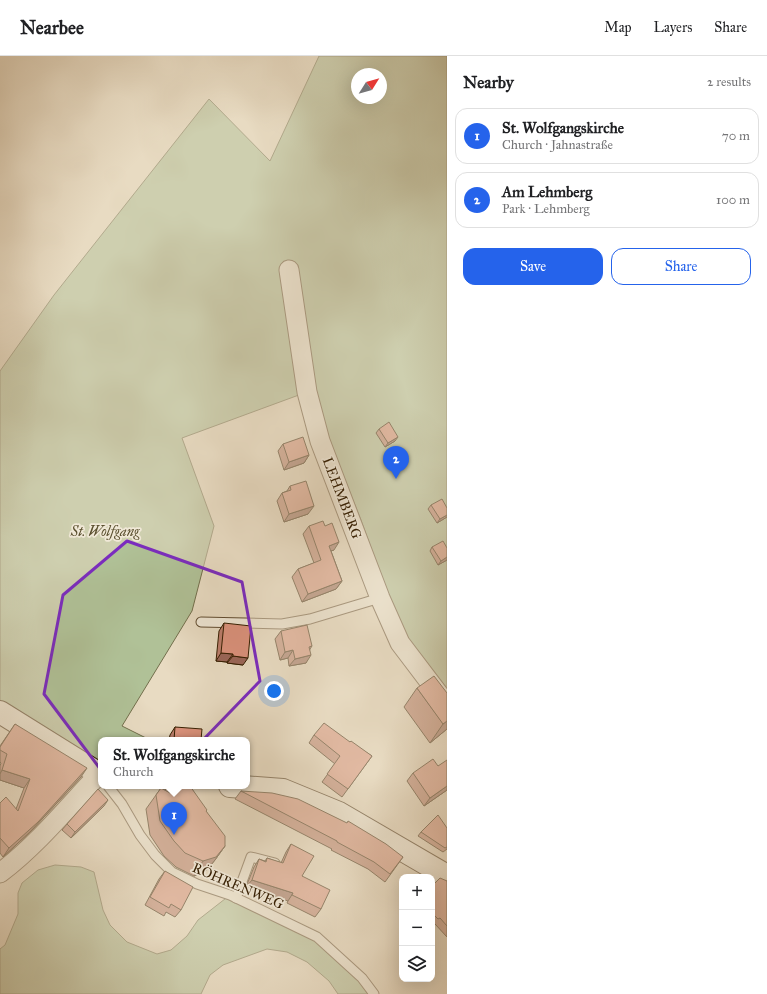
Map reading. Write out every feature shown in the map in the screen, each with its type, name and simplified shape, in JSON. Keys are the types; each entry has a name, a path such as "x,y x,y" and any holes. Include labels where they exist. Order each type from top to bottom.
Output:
{"street":[{"name":"LEHMBERG","path":"289,270 307,392 320,441 380,598 400,643 447,705"},
{"path":"0,712 98,775"},
{"path":"0,873 19,858 98,782"},
{"path":"250,788 283,790 332,810 447,876"}],"lane":[{"path":"201,622 282,624 310,619 380,598"},
{"name":"RÖHRENWEG","path":"110,789 122,804 140,835 155,855 172,872 197,884 236,898 318,937 362,978 374,994"},
{"path":"236,898 251,856 275,863"}],"highlighted area":[{"path":"127,541 242,582 260,681 202,741 110,782 44,694 63,595"}],"green space":[{"name":"St. Wolfgang","path":"319,56 447,56 447,693 432,686 395,616 361,520 321,420 307,392 182,438 214,526 192,611 122,726 144,737 98,737 98,773 0,712 0,371 54,295 209,99 270,161"},
{"path":"55,865 81,867 94,872 103,910 110,925 127,942 157,954 171,950 187,936 198,920 230,895 302,929 374,994 338,994 329,981 307,962 287,952 267,949 223,965 210,975 201,994 0,994 0,949 5,945 18,914 18,893 22,883 38,870"}],"building":[{"path":"389,422 398,437 388,443 379,429"},
{"path":"303,437 309,455 289,462 283,444"},
{"path":"306,481 314,506 289,514 282,493 291,490 290,486"},
{"path":"442,499 447,508 447,515 440,519 431,505"},
{"path":"323,521 325,526 332,523 339,542 329,546 342,581 308,594 298,569 321,560 309,526"},
{"path":"443,541 447,548 447,557 441,561 432,547"},
{"path":"224,623 251,626 248,658 233,656 233,654 221,653"},
{"path":"307,625 312,646 309,647 311,655 295,659 293,650 285,652 281,631"},
{"path":"434,676 447,693 447,721 443,724 417,688"},
{"path":"324,723 372,756 348,789 327,774 340,756 314,735"},
{"path":"15,724 87,768 38,822 9,848 0,838 0,803 6,797 18,811 30,779 2,770 7,754 0,750 0,747"},
{"path":"175,727 202,729 201,737 174,737"},
{"path":"433,759 438,766 447,760 447,786 430,798 413,773"},
{"path":"98,789 108,800 75,832 67,824"},
{"path":"160,789 170,793 171,789 192,789 207,810 206,811 225,836 225,846 216,857 203,861 185,853 174,841 160,821 156,795"},
{"path":"241,791 272,793 298,799 347,823 348,821 386,844 403,857 390,874 374,862 337,841"},
{"path":"438,815 447,828 447,847 445,848 421,832"},
{"path":"291,844 314,856 302,876 330,890 321,909 292,895 293,893 252,880 259,859 266,862 267,858 283,863"},
{"path":"165,871 193,887 181,910 171,904 169,908 150,897"},
{"path":"440,878 447,881 447,926 440,918 438,919 435,916 435,883"}],"place":[{"name":"Am Lehmberg","path":"396,479"},
{"name":"St. Wolfgangskirche","path":"174,835"}]}
